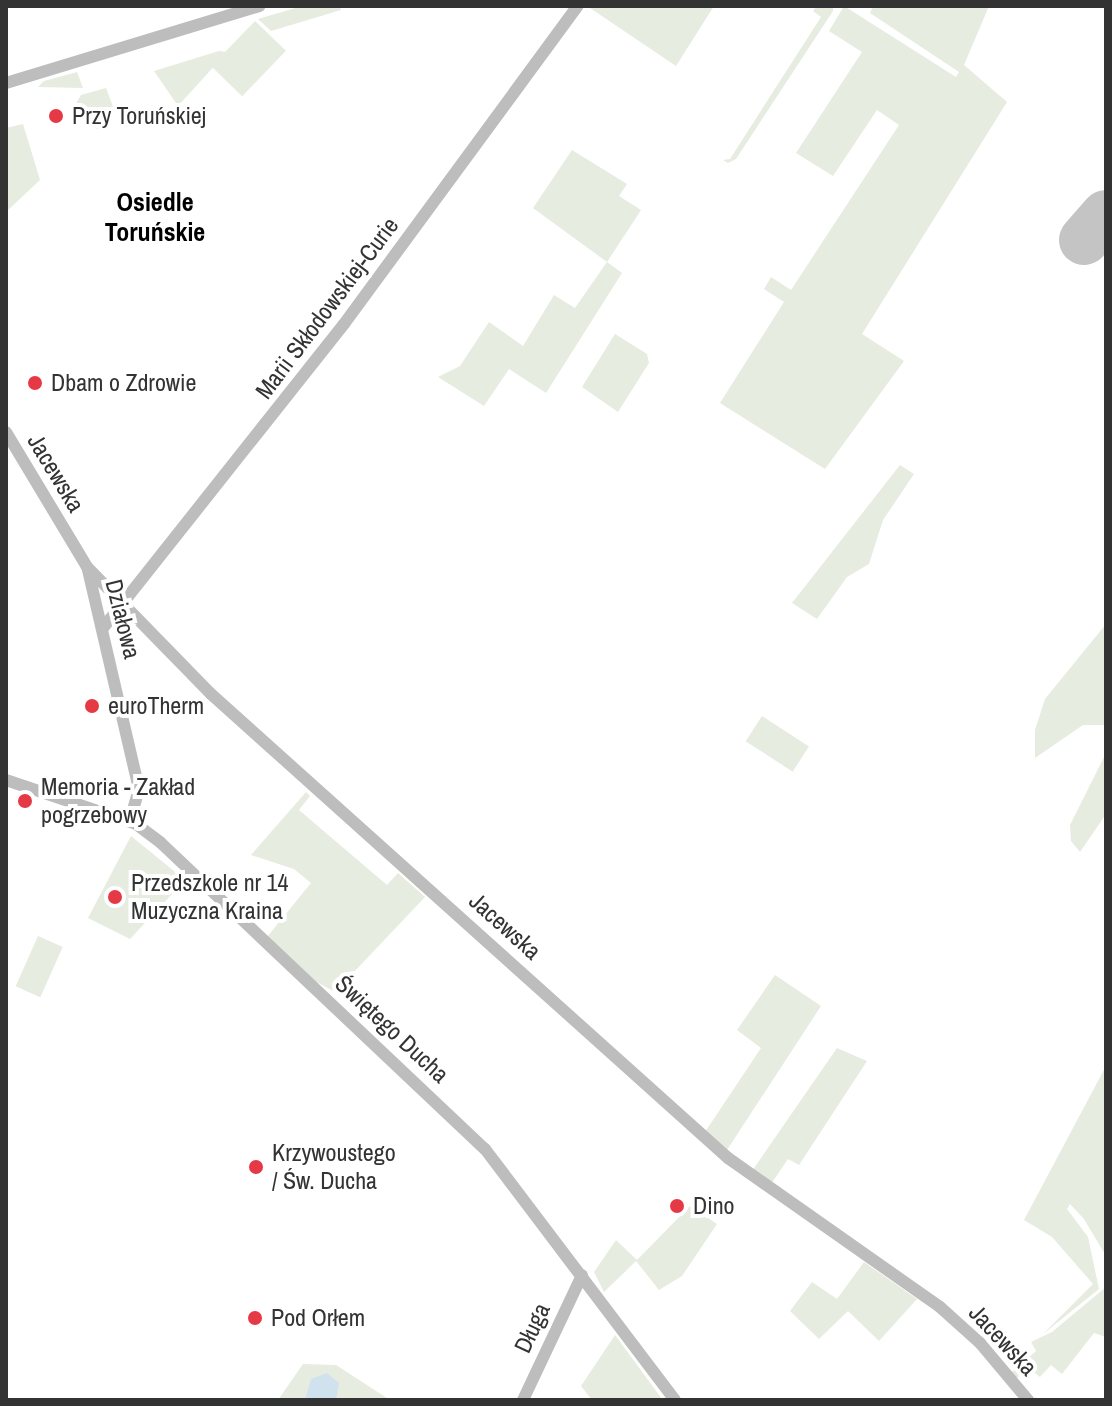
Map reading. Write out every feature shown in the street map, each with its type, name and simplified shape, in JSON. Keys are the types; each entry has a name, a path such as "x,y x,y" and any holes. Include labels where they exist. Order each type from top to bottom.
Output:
{"street":[{"path":"6,83 12,76 260,6"},
{"name":"Marii Skłodowskiej-Curie","path":"103,628 344,324 578,6"},
{"name":"Jacewska","path":"6,432 87,567 221,703 706,1139 746,1173 940,1307 980,1343 1028,1400"},
{"name":"Działowa","path":"87,567 139,789 130,821"},
{"name":"Świętego Ducha","path":"6,780 130,821 161,843 472,1136 582,1275 675,1400"},
{"name":"Długa","path":"523,1400 582,1275"}],"shaded area":[{"path":"302,6 340,6 341,10 271,31 258,19"},
{"path":"587,6 714,6 676,66"},
{"path":"817,6 833,6 833,11 736,159 728,163 723,160 730,159 821,17 813,11"},
{"path":"844,6 956,77 959,72 870,13 873,6 989,6 964,65 1007,102 862,334 904,361 825,469 720,403 784,302 764,289 771,277 791,290 899,125 877,110 833,176 796,153 862,52 829,31"},
{"path":"255,21 286,51 242,96 211,66"},
{"path":"219,51 227,52 178,106 154,71"},
{"path":"77,72 83,88 38,87 44,81"},
{"path":"106,88 115,112 97,129 72,110 81,95"},
{"path":"23,124 40,180 6,212 6,128"},
{"path":"572,150 627,184 619,196 641,210 607,262 533,208"},
{"path":"607,262 622,273 546,393 509,369 484,406 438,377 460,366 489,322 523,346 554,295 575,308"},
{"path":"615,334 647,354 649,363 618,412 582,387"},
{"path":"900,465 914,474 883,520 869,564 847,577 817,619 792,603"},
{"path":"1106,624 1106,725 1083,725 1035,758 1035,730 1045,699"},
{"path":"762,716 809,746 793,772 746,741"},
{"path":"1106,753 1106,814 1080,852 1071,841 1070,825"},
{"path":"306,792 310,796 299,810 387,885 398,873 425,897 335,992 313,980 267,937 311,883 294,869 251,855"},
{"path":"131,836 185,880 130,939 88,918"},
{"path":"38,936 63,947 40,997 16,986"},
{"path":"775,975 821,1006 727,1150 705,1132 761,1048 737,1030"},
{"path":"837,1048 867,1061 799,1165 788,1159 771,1184 752,1171"},
{"path":"1106,1066 1106,1256 1084,1219 1070,1204 1067,1209 1088,1237 1099,1289 1043,1334 1093,1284 1052,1237 1024,1220"},
{"path":"690,1206 717,1224 682,1276 659,1290 636,1261 604,1292 594,1272 616,1240 637,1260"},
{"path":"864,1262 917,1299 879,1341 848,1311 819,1339 790,1311 812,1282 837,1299"},
{"path":"1106,1287 1106,1337 1094,1333 1062,1374 1051,1365 1040,1377 1029,1368 1017,1378 1012,1372 1036,1351 1031,1342 1052,1332"},
{"path":"615,1335 661,1400 592,1400 581,1386"},
{"path":"303,1364 336,1365 390,1400 278,1400"}],"water":[{"path":"327,1373 339,1383 336,1400 305,1400 311,1379"}],"runway":[{"path":"1084,240 1106,215"}],"place":[{"name":"Przy Toruńskiej","path":"56,116"},
{"name":"Dbam o Zdrowie","path":"35,383"},
{"name":"euroTherm","path":"92,706"},
{"name":"Memoria - Zakład pogrzebowy","path":"25,801"},
{"name":"Przedszkole nr 14 Muzyczna Kraina","path":"115,897"},
{"name":"Krzywoustego / Św. Ducha","path":"256,1167"},
{"name":"Dino","path":"677,1206"},
{"name":"Pod Orłem","path":"255,1318"}],"district":[{"name":"Osiedle Toruńskie","path":"155,217"}]}
